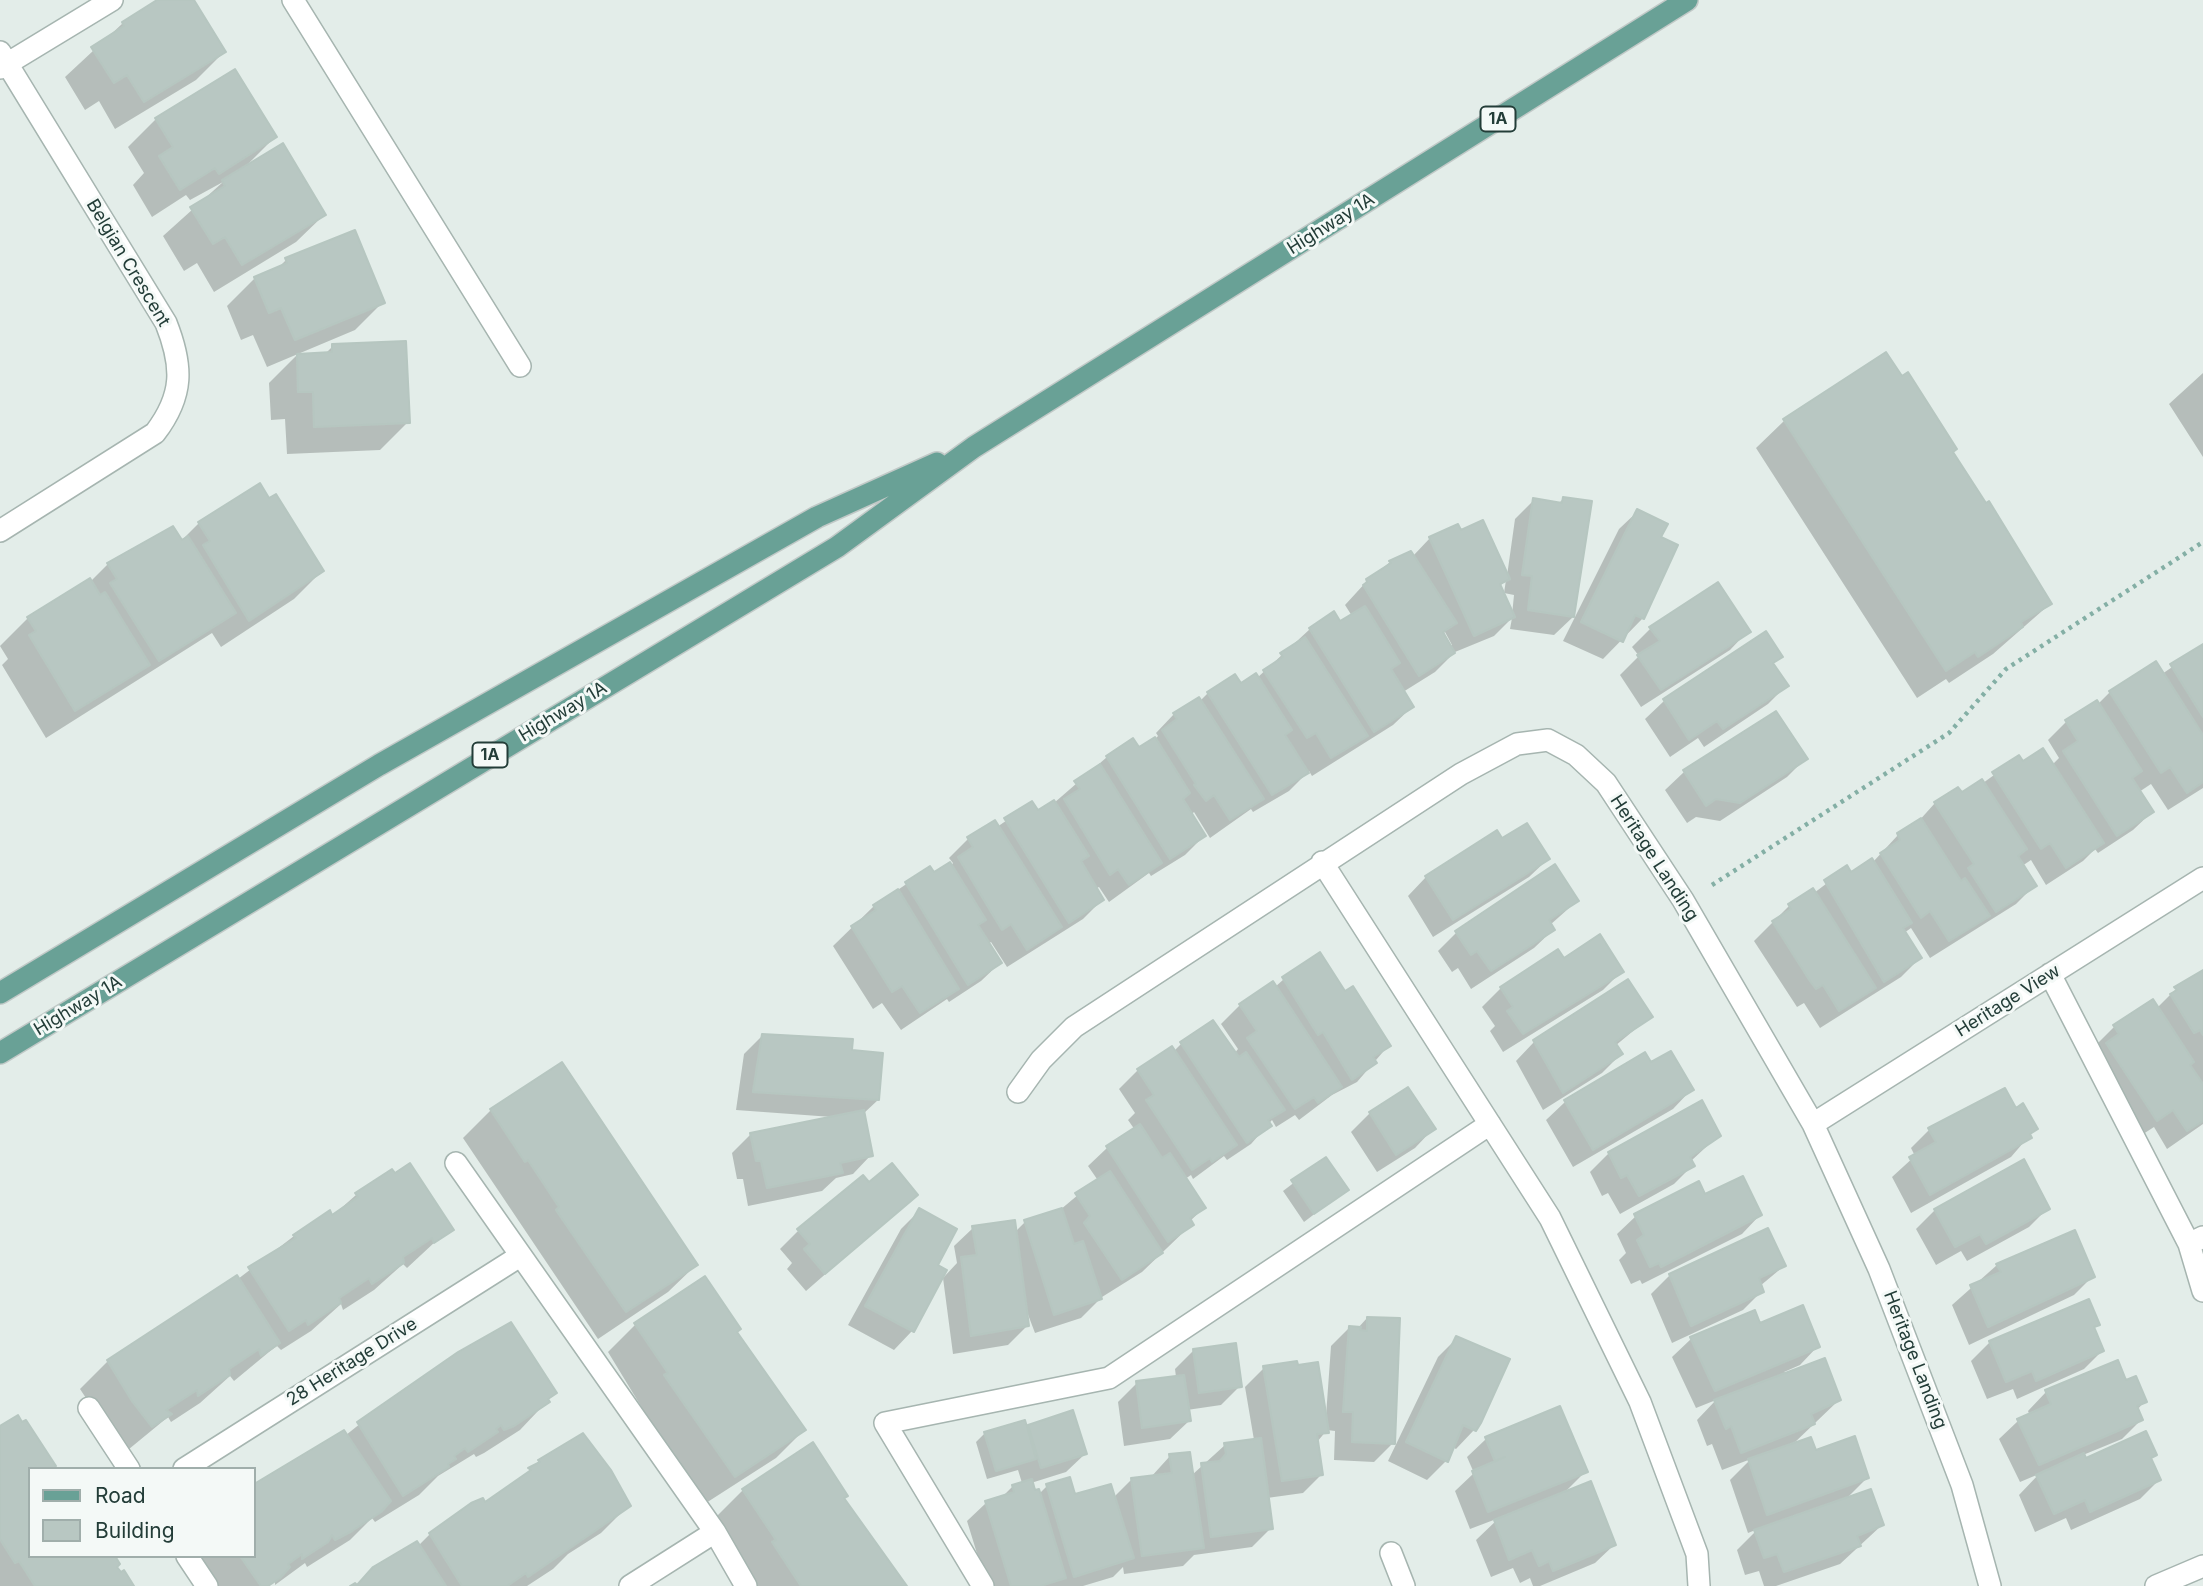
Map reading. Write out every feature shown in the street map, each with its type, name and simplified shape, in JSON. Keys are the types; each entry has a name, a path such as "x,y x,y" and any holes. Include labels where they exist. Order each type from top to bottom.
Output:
{"main road":[{"name":"Highway 1A","path":"0,1053 837,547 974,447 1688,0"},
{"name":"Highway 1A","path":"0,993 379,765 817,517 974,447"}],"street":[{"path":"2,61 111,0"},
{"path":"293,0 520,366"},
{"name":"Belgian Crescent","path":"0,531 155,433 168,416 178,387 178,352 166,323 2,61"},
{"name":"Heritage Landing","path":"1018,1092 1041,1060 1074,1027 1322,862 1496,754 1517,744 1548,740 1576,755 1606,783 1683,900 1814,1124 1879,1269 1935,1410 1962,1485 1990,1586"},
{"path":"1322,862 1550,1218 1640,1402 1697,1554 1699,1586"},
{"name":"Heritage View","path":"1814,1124 2203,877"},
{"path":"2050,974 2196,1240 2203,1292"},
{"path":"983,1586 885,1423 1109,1378 1490,1124"},
{"path":"456,1163 715,1532 746,1586"},
{"name":"28 Heritage Drive","path":"187,1467 520,1256"},
{"path":"89,1408 128,1467"},
{"path":"630,1586 715,1532"},
{"path":"1391,1553 1404,1586"},
{"path":"188,1558 207,1586"},
{"path":"2156,1586 2203,1566"}],"path":[{"path":"1683,900 1712,885 1949,733 2006,668 2203,542"}],"building":[{"path":"157,0 194,0 226,52 144,102 127,75 114,83 91,47 124,26 122,22"},
{"path":"235,69 277,137 219,174 215,168 180,190 159,156 173,147 155,118"},
{"path":"283,143 326,215 242,265 225,237 213,244 190,207 225,186 222,180"},
{"path":"355,230 385,303 295,340 281,308 269,313 254,277 287,263 285,258"},
{"path":"406,341 410,423 314,427 313,392 298,392 297,354 332,352 332,344"},
{"path":"1886,352 1902,376 1908,372 1957,449 1953,452 1986,503 1989,501 2052,604 2021,622 2023,627 1978,657 1975,652 1946,671 1783,419"},
{"path":"260,483 269,498 276,494 324,571 249,621 203,545 210,541 198,522"},
{"path":"1563,497 1592,501 1574,617 1528,610 1532,576 1522,575 1533,498 1562,503"},
{"path":"1637,509 1668,524 1661,537 1678,545 1644,619 1635,615 1623,642 1581,622"},
{"path":"1483,520 1510,579 1500,584 1515,617 1474,636 1429,537 1458,524 1461,530"},
{"path":"173,526 182,540 188,536 236,613 159,661 110,583 117,579 107,563"},
{"path":"1411,551 1457,623 1443,632 1455,653 1419,676 1363,585 1367,582 1366,579 1391,563 1389,561"},
{"path":"90,578 100,595 105,592 150,665 75,711 29,635 36,631 27,617"},
{"path":"1718,582 1751,632 1661,690 1637,655 1660,641 1649,627"},
{"path":"1365,606 1400,663 1391,669 1414,707 1374,732 1309,628 1334,611 1340,621"},
{"path":"1766,631 1783,657 1773,663 1789,686 1723,729 1717,721 1689,740 1663,699"},
{"path":"1305,637 1368,736 1331,758 1316,733 1307,738 1263,670 1283,657 1280,653"},
{"path":"2203,644 2203,717 2170,664"},
{"path":"2156,661 2203,735 2203,782 2187,793 2170,767 2161,773 2109,691"},
{"path":"1256,673 1292,730 1285,735 1309,773 1272,795 1207,692 1235,674 1241,683"},
{"path":"1199,697 1264,799 1230,820 1214,795 1206,801 1162,730 1177,719 1173,713"},
{"path":"2097,700 2142,771 2132,778 2154,812 2117,836 2063,751 2078,741 2065,720"},
{"path":"1776,711 1808,759 1740,803 1716,799 1706,806 1683,770"},
{"path":"1155,737 1190,793 1183,799 1206,836 1170,859 1106,756 1133,738 1139,747"},
{"path":"2043,748 2104,843 2066,868 2050,843 2041,849 1992,772 2019,755 2023,761"},
{"path":"1100,764 1162,863 1129,885 1118,869 1110,875 1064,799 1080,789 1074,781"},
{"path":"1982,779 2027,849 2018,856 2037,886 1996,912 1968,868 1974,864 1934,802 1958,787 1962,792"},
{"path":"1054,800 1089,856 1081,861 1104,900 1069,923 1004,818 1032,801 1038,810"},
{"path":"1921,818 1961,881 1965,878 1990,916 1949,941 1930,911 1921,918 1880,853 1900,840 1897,833"},
{"path":"995,820 1062,927 1027,950 1011,924 1002,930 958,857 973,847 967,837"},
{"path":"1527,823 1550,859 1453,920 1425,876 1497,830 1502,838"},
{"path":"1872,858 1912,923 1903,928 1922,958 1884,982 1824,880 1847,865 1851,872"},
{"path":"950,862 986,920 978,925 1002,963 968,985 905,882 930,866 934,872"},
{"path":"1555,864 1579,901 1549,920 1555,930 1491,971 1477,951 1471,955 1455,931"},
{"path":"1813,888 1876,988 1839,1011 1823,985 1816,989 1810,981 1772,921 1791,909 1788,904"},
{"path":"898,889 959,989 920,1013 902,986 892,992 851,926 876,910 873,905"},
{"path":"1600,934 1624,972 1523,1034 1507,1011 1513,1007 1500,987 1558,949 1564,958"},
{"path":"1320,952 1345,991 1353,986 1391,1046 1373,1057 1377,1063 1352,1080 1323,1032 1318,1035 1282,977"},
{"path":"2203,970 2203,1035 2200,1030 2194,1033 2170,994 2177,990 2174,987"},
{"path":"1628,979 1653,1017 1615,1042 1623,1054 1563,1093 1533,1040"},
{"path":"1273,981 1342,1087 1318,1103 1314,1097 1295,1109 1247,1038 1257,1031 1239,1004"},
{"path":"2153,999 2194,1062 2190,1065 2203,1084 2203,1121 2187,1131 2173,1110 2157,1121 2106,1043 2119,1034 2113,1025"},
{"path":"1213,1020 1239,1057 1246,1052 1285,1110 1268,1120 1272,1126 1247,1143 1180,1042"},
{"path":"762,1034 853,1039 852,1050 883,1053 879,1100 753,1092"},
{"path":"1172,1046 1237,1145 1212,1162 1210,1158 1192,1170 1146,1100 1154,1095 1137,1069"},
{"path":"1671,1051 1694,1090 1593,1150 1564,1100 1645,1052 1651,1062"},
{"path":"562,1062 698,1265 626,1312 556,1210 559,1207 528,1160 525,1162 490,1109"},
{"path":"1408,1087 1436,1129 1396,1155 1369,1112"},
{"path":"2005,1088 2016,1108 2023,1103 2038,1129 2030,1134 2032,1138 1930,1195 1909,1157 1936,1142 1928,1128"},
{"path":"1702,1100 1721,1136 1690,1157 1695,1166 1639,1196 1627,1175 1621,1178 1608,1152"},
{"path":"864,1110 873,1156 840,1163 843,1173 767,1188 761,1161 756,1161 750,1133"},
{"path":"1140,1124 1162,1158 1170,1153 1206,1208 1190,1218 1194,1225 1168,1242 1106,1146"},
{"path":"1326,1157 1349,1190 1314,1214 1291,1180"},
{"path":"2024,1159 2050,1209 1986,1244 1980,1234 1955,1247 1934,1209"},
{"path":"410,1163 454,1230 434,1243 432,1238 403,1257 404,1263 372,1284 369,1278 339,1298 341,1303 308,1325 306,1320 289,1331 248,1267 296,1238 293,1235 330,1210 332,1215 358,1197 355,1193 392,1169 395,1173"},
{"path":"892,1163 918,1195 825,1274 804,1249 810,1244 797,1229 863,1175 869,1182"},
{"path":"1110,1171 1163,1253 1122,1280 1084,1223 1090,1216 1075,1193"},
{"path":"1743,1176 1762,1215 1661,1267 1659,1263 1650,1267 1637,1240 1644,1235 1634,1214 1699,1181 1705,1194"},
{"path":"919,1208 957,1229 938,1265 947,1270 914,1332 865,1306"},
{"path":"1062,1208 1074,1244 1083,1241 1102,1299 1054,1315 1024,1220"},
{"path":"1015,1220 1029,1326 971,1336 961,1257 977,1255 972,1226"},
{"path":"1768,1228 1786,1266 1759,1278 1764,1292 1691,1326 1669,1274"},
{"path":"2075,1230 2095,1277 1988,1327 1970,1285 2001,1272 1996,1264"},
{"path":"237,1275 280,1343 261,1356 259,1349 229,1369 230,1375 198,1396 197,1390 166,1410 172,1414 152,1427 132,1401 107,1360"},
{"path":"705,1276 741,1329 737,1332 806,1430 735,1477 664,1375 668,1373 634,1323"},
{"path":"2089,1299 2100,1325 2094,1327 2104,1351 2036,1381 2032,1371 2006,1382 1989,1341"},
{"path":"1803,1305 1820,1347 1715,1391 1690,1337 1755,1310 1760,1323"},
{"path":"1367,1317 1400,1318 1395,1444 1352,1442 1353,1412 1343,1412 1349,1326 1361,1327 1360,1330 1367,1331"},
{"path":"511,1322 557,1393 548,1399 550,1402 514,1426 504,1430 501,1425 496,1429 498,1432 468,1452 465,1448 454,1456 456,1459 448,1464 449,1467 403,1496 357,1422 458,1352"},
{"path":"1456,1336 1510,1359 1481,1423 1476,1431 1463,1425 1448,1462 1406,1442"},
{"path":"1236,1343 1242,1387 1199,1393 1193,1349"},
{"path":"1825,1358 1841,1400 1811,1414 1815,1424 1741,1453 1731,1426 1726,1429 1714,1400"},
{"path":"2118,1360 2126,1380 2136,1376 2147,1402 2137,1406 2143,1420 2039,1465 2017,1419 2051,1404 2045,1390"},
{"path":"1297,1361 1298,1365 1318,1362 1329,1433 1317,1434 1323,1475 1282,1481 1263,1366"},
{"path":"1184,1375 1191,1421 1142,1428 1136,1381"},
{"path":"1560,1406 1588,1472 1488,1512 1472,1471 1505,1457 1495,1461 1485,1437"},
{"path":"1073,1410 1087,1454 1041,1468 1028,1425"},
{"path":"18,1415 22,1422 26,1420 56,1466 28,1467 28,1558 116,1558 120,1564 117,1567 121,1572 124,1570 134,1586 35,1586 19,1561 15,1563 0,1539 0,1426"},
{"path":"1025,1420 1036,1459 996,1471 984,1432"},
{"path":"344,1430 391,1501 381,1512 352,1531 335,1540 332,1535 328,1542 302,1559 302,1554 288,1564 290,1567 280,1578 268,1586 261,1586 241,1558 256,1558 256,1483"},
{"path":"2146,1431 2157,1455 2151,1458 2161,1480 2090,1512 2085,1500 2054,1514 2036,1475 2084,1453 2086,1458"},
{"path":"583,1433 611,1470 631,1506 528,1577 526,1573 507,1586 462,1586 429,1533 471,1503 483,1498 485,1502 531,1470 528,1468 540,1462 538,1460"},
{"path":"1855,1436 1869,1478 1767,1515 1748,1459 1811,1437 1816,1450"},
{"path":"1261,1438 1273,1529 1211,1537 1201,1463 1220,1461 1226,1454 1224,1443"},
{"path":"813,1442 848,1496 844,1498 907,1586 801,1586 772,1542 776,1540 742,1489"},
{"path":"1190,1452 1204,1548 1142,1556 1131,1478 1172,1473 1169,1454"},
{"path":"1070,1477 1075,1494 1111,1484 1134,1558 1074,1577 1046,1484"},
{"path":"1032,1479 1035,1490 1039,1489 1066,1578 1040,1586 1011,1586 985,1501 1014,1492 1012,1485"},
{"path":"1591,1481 1616,1545 1553,1571 1549,1561 1539,1566 1532,1550 1509,1560 1494,1520"},
{"path":"1871,1489 1884,1525 1857,1536 1861,1546 1784,1572 1777,1554 1764,1558 1754,1530"},
{"path":"417,1541 446,1586 350,1586 355,1583 357,1585 373,1567"}]}
